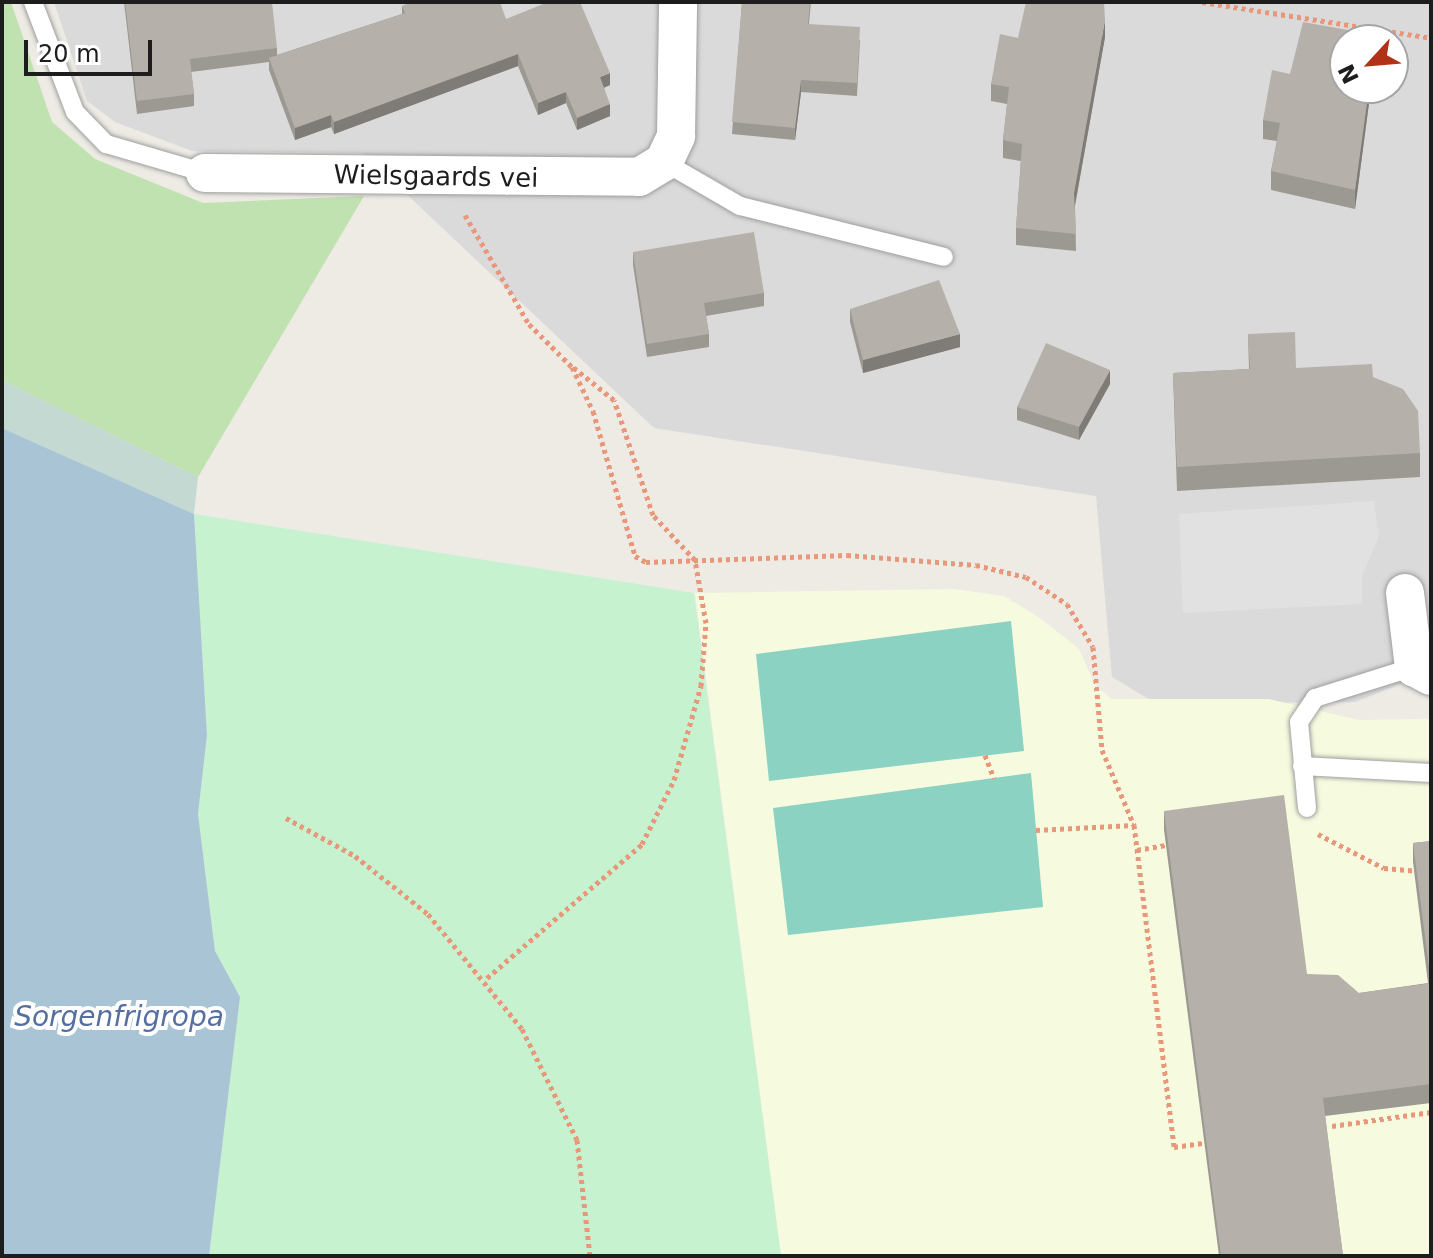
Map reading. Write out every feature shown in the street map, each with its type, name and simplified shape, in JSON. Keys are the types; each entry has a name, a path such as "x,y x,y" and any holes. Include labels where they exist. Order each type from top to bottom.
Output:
{"street":[{"path":"664,162 676,136 678,2"},
{"name":"Wielsgaards vei","path":"205,173 612,180 639,177 664,162"},
{"path":"1405,593 1422,672"}],"lane":[{"path":"33,2 75,112 106,144 205,173"},
{"path":"664,162 740,206 944,257"},
{"path":"1307,808 1299,722 1315,698 1422,672"},
{"path":"1302,766 1431,773"}],"path":[{"path":"1202,2 1431,38"},
{"path":"442,177 511,297 572,367 614,400 653,515 695,560 706,623 693,708 674,780 642,844 487,978"},
{"path":"572,367 593,411 635,556 695,560 910,558 976,565 1050,589 1093,647 1102,750 1134,825 1174,1147 1221,1141"},
{"path":"985,755 994,778"},
{"path":"1307,808 1325,843 1384,868 1431,872"},
{"path":"286,818 389,881 487,978 553,1081 577,1140 590,1256"},
{"path":"1036,830 1134,825"},
{"path":"1137,850 1190,841"},
{"path":"1332,1126 1431,1112"}],"shaded area":[{"path":"54,2 1431,2 1431,672 1355,702 1157,704 1112,677 1096,496 654,428 363,153 192,151 115,122 87,101"},
{"path":"2,380 198,477 194,514 2,428"},
{"path":"1374,501 1379,536 1362,576 1362,604 1183,613 1179,514"},
{"path":"194,514 694,593 781,1256 209,1256 240,997 215,951 198,814 207,735"},
{"path":"954,589 1004,596 1040,618 1079,649 1095,685 1112,699 1269,699 1359,720 1431,719 1431,1256 781,1256 695,593"},
{"path":"1011,621 1024,751 769,781 756,654"},
{"path":"1031,773 1043,907 788,935 773,808"}],"green space":[{"path":"2,2 11,2 52,122 95,159 203,203 364,196 198,477 2,380"}],"water":[{"name":"Sorgenfrigropa","path":"2,428 194,514 207,735 198,814 215,951 240,997 209,1256 2,1256"}],"building":[{"path":"125,2 272,2 277,48 190,59 194,94 137,101"},
{"path":"410,2 500,2 506,19 548,2 580,2 610,73 600,77 610,104 577,118 566,92 538,103 518,54 334,122 331,115 295,128 269,58 405,13 402,6"},
{"path":"742,2 810,2 808,24 860,27 857,83 801,80 795,128 732,122"},
{"path":"1026,2 1104,2 1105,20 1074,193 1076,234 1016,228 1022,144 1003,140 1009,87 991,84 1000,34 1018,38"},
{"path":"1303,22 1329,27 1329,104 1367,104 1355,190 1271,171 1280,123 1263,120 1272,70 1290,74"},
{"path":"754,232 764,293 704,303 709,334 647,344 633,252"},
{"path":"939,280 960,334 863,360 850,309"},
{"path":"1295,332 1296,368 1372,364 1373,377 1403,389 1418,411 1420,453 1177,467 1173,373 1250,369 1248,334"},
{"path":"1046,343 1110,370 1079,427 1017,407"},
{"path":"1284,795 1307,974 1338,975 1359,993 1431,983 1431,1084 1323,1098 1343,1256 1221,1256 1164,811"},
{"path":"1431,841 1431,983 1413,843"}]}
